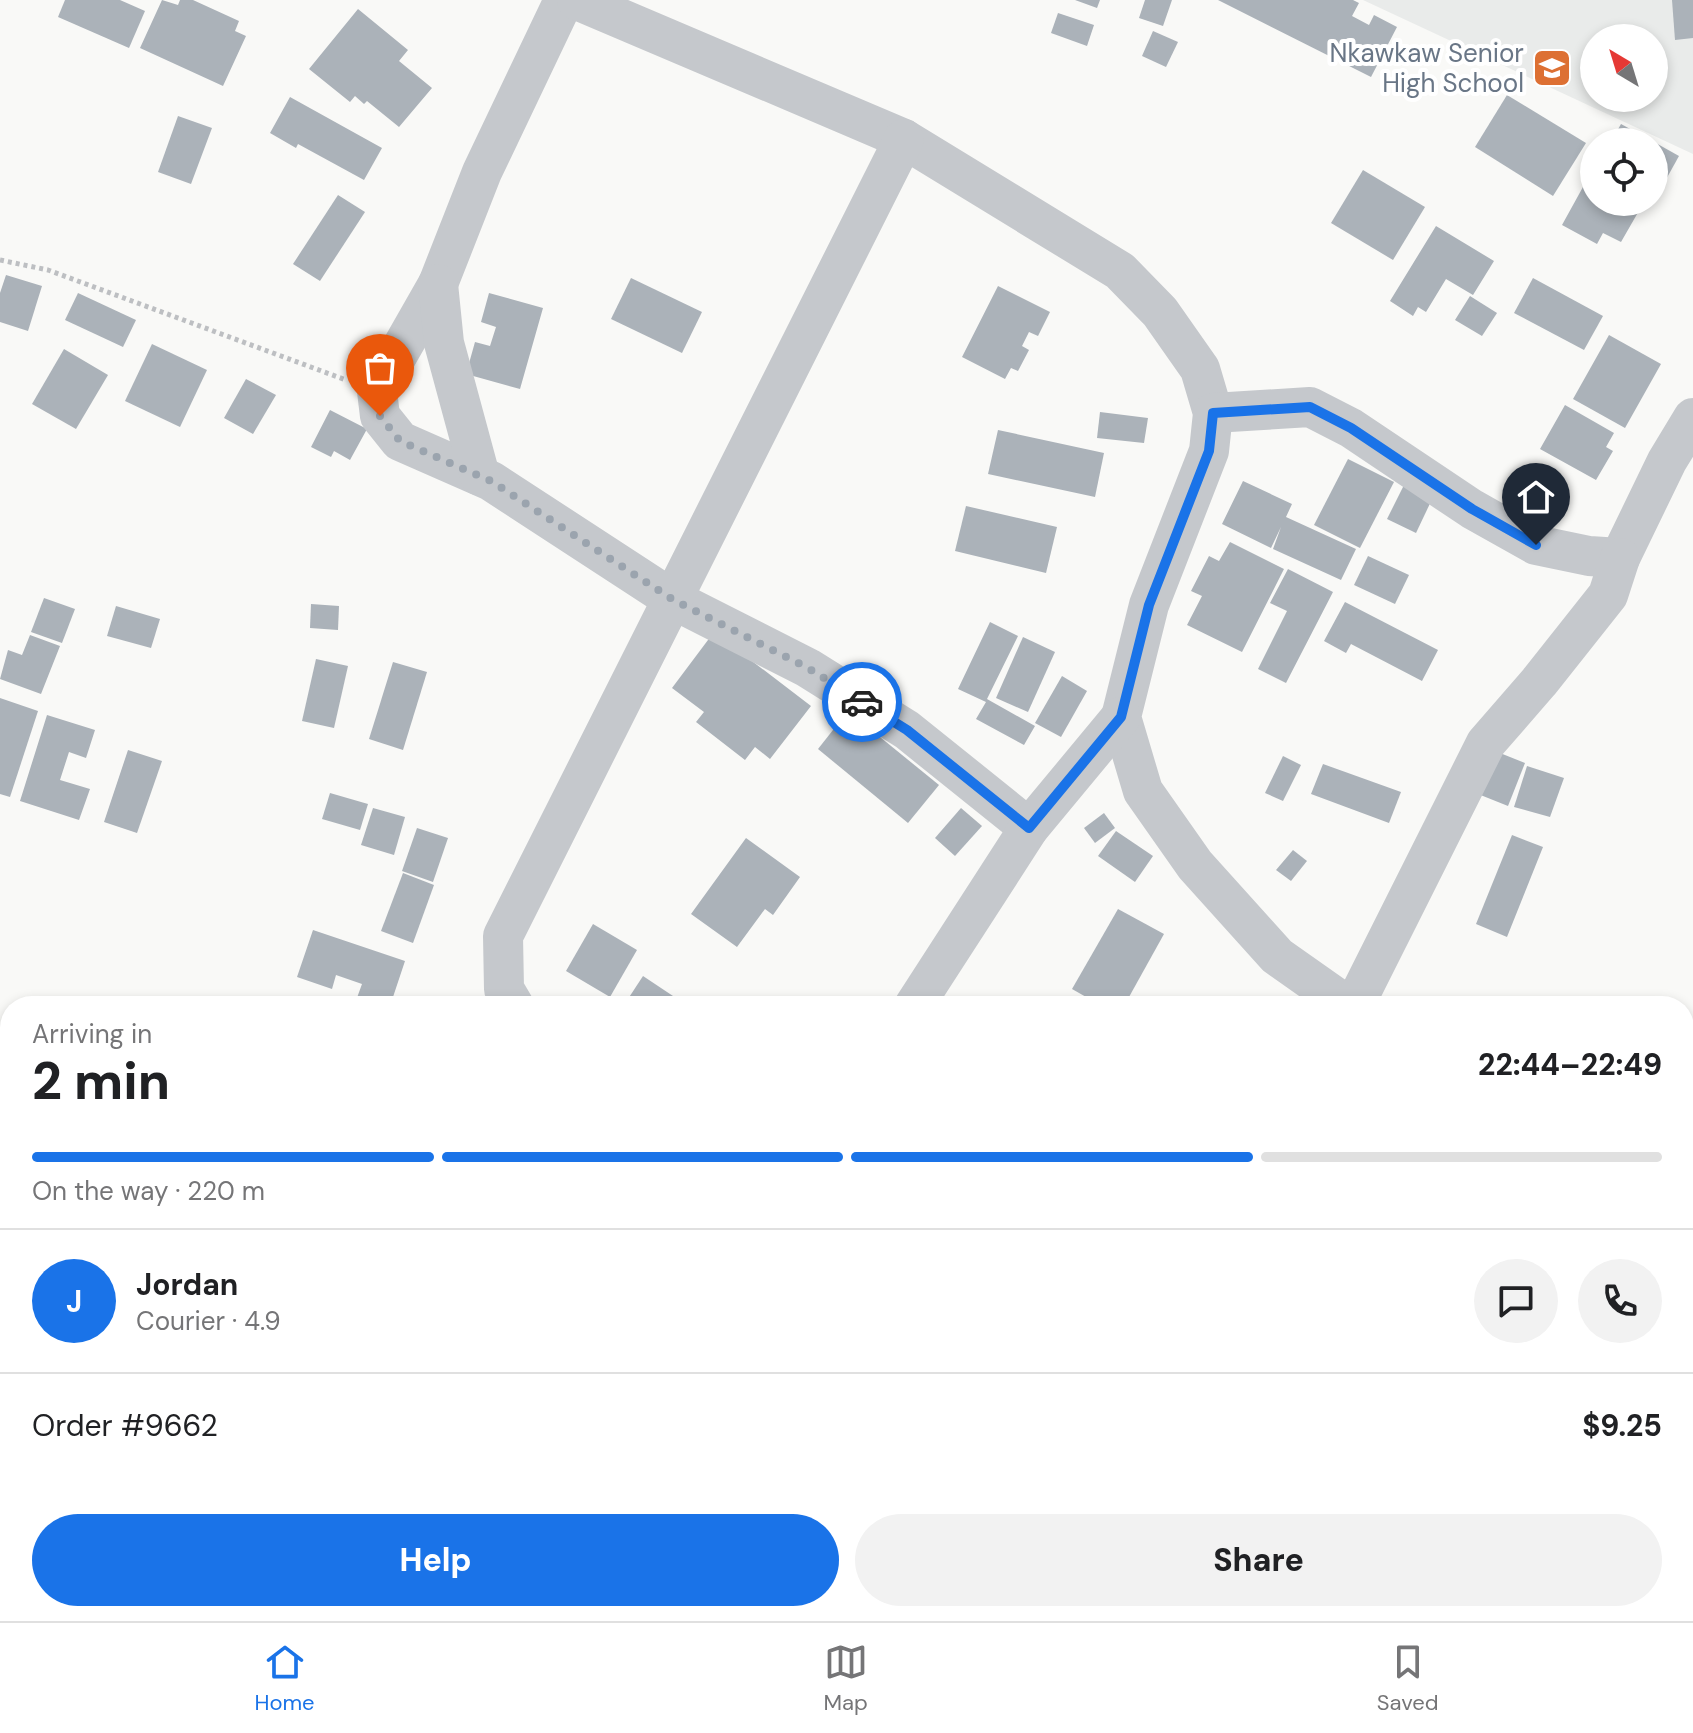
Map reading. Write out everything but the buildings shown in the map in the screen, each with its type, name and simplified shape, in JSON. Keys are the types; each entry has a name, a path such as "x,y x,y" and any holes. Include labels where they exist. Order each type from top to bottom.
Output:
{"street":[{"path":"564,0 482,172 438,284 377,391 380,416 400,441 480,476 672,599 808,668 907,730 1029,828"},
{"path":"577,0 904,139 1120,271 1160,312 1200,369 1213,413 1209,451 1149,605 1121,717 1029,828 920,996"},
{"path":"508,996 504,989 503,936 904,139"},
{"path":"438,284 444,343 480,476"},
{"path":"1213,413 1310,407 1351,428 1472,509 1536,545 1589,556 1620,558"},
{"path":"1356,996 1486,743 1608,595 1620,558 1667,461 1693,418"},
{"path":"1121,717 1143,791 1195,865 1277,956 1336,996"}],"path":[{"path":"0,260 48,270 377,391"}],"shaded area":[{"name":"Nkawkaw Senior High School","path":"1363,0 1693,0 1693,154 1668,142 1668,128 1637,128 1603,112 1668,112 1668,24 1580,24 1580,101"}],"way so far":[{"path":"380,416 400,441 491,481 672,599 808,668 862,702"}],"place":[{"name":"Nkawkaw Senior High School","path":"1552,68"}],"route":[{"path":"862,702 907,730 1029,828 1121,717 1149,605 1209,451 1213,413 1310,407 1351,428 1472,509 1536,545"}]}
